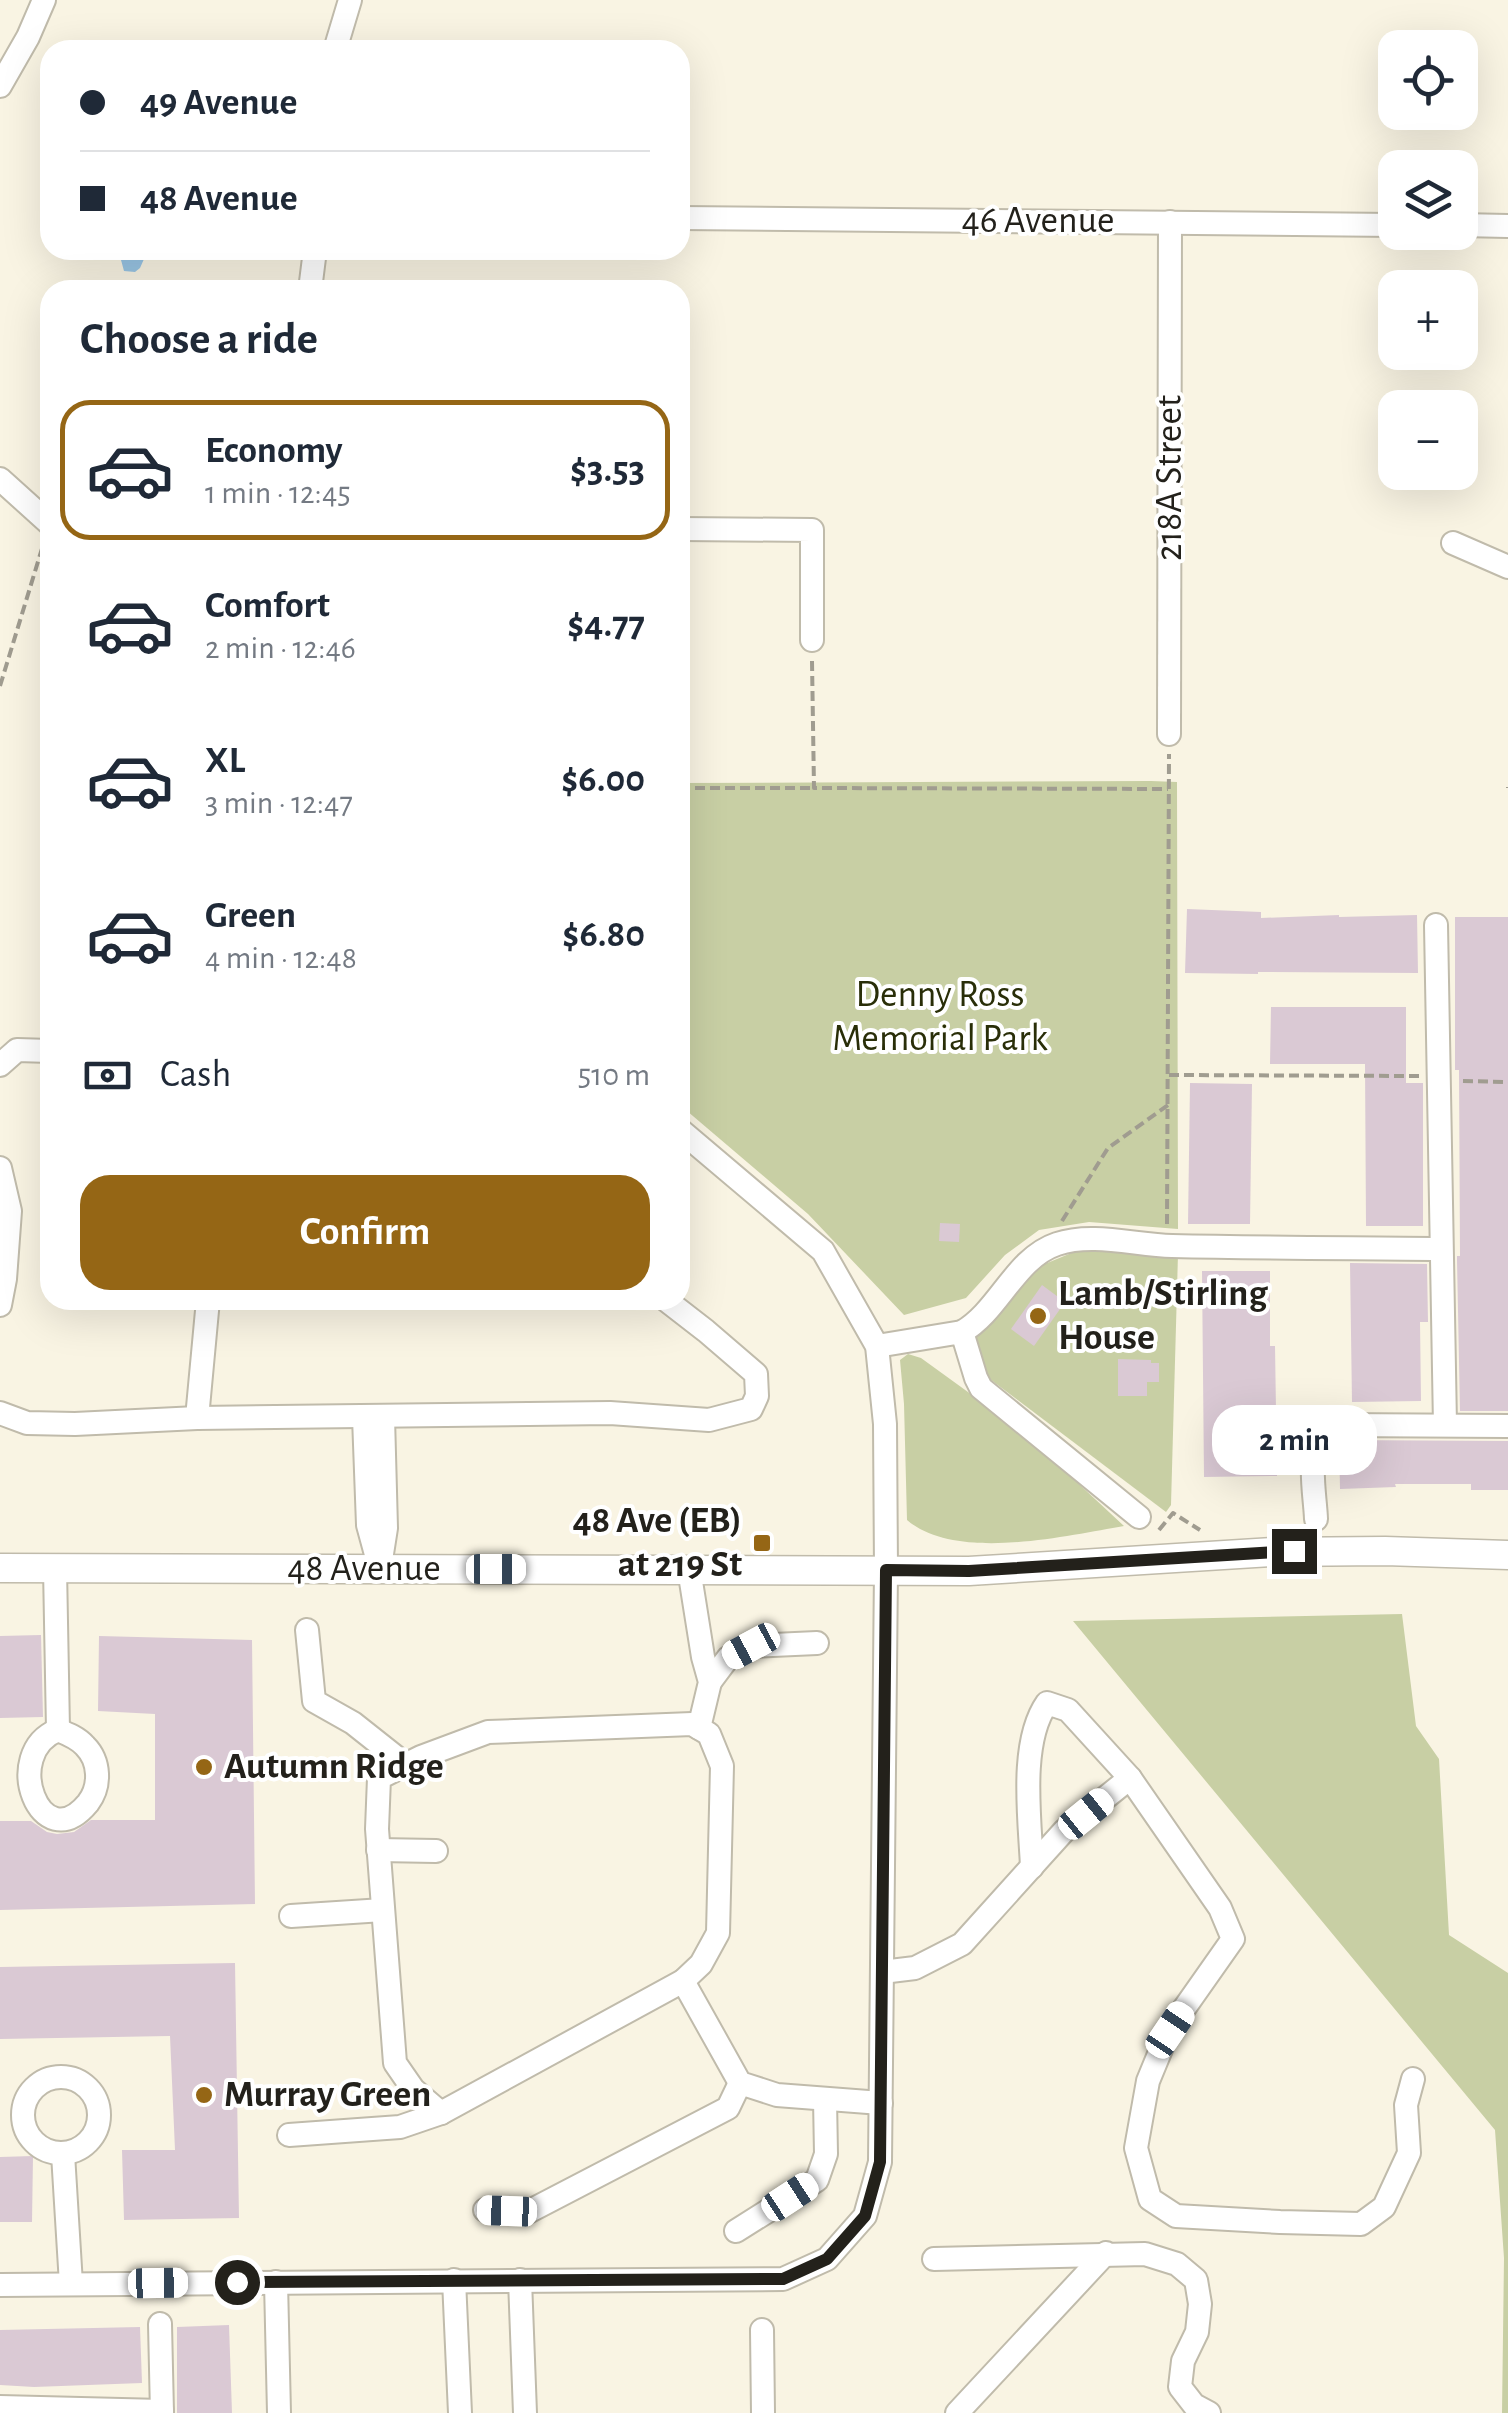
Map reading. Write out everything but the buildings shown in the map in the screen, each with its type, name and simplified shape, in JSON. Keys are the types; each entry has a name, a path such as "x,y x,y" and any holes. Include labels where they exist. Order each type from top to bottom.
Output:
{"main road":[{"name":"48 Avenue","path":"0,1568 969,1571 1302,1551 1508,1555"}],"street":[{"path":"0,86 28,38 44,0"},
{"path":"338,40 350,0"},
{"name":"46 Avenue","path":"690,218 1378,225"},
{"name":"218A Street","path":"1170,222 1170,734"},
{"path":"1478,226 1508,226"},
{"path":"0,479 40,515"},
{"path":"690,529 812,530 812,640"},
{"path":"1453,543 1508,567"},
{"path":"1436,925 1445,1425"},
{"path":"0,1064 17,1050 40,1051"},
{"path":"0,2286 783,2279 827,2259 865,2216 880,2162 881,2103 886,1570 885,1424 877,1346 823,1252 690,1139"},
{"path":"0,1168 10,1212 0,1305"},
{"path":"877,1346 962,1332 973,1326 1039,1253 1054,1244 1074,1240 1167,1246 1442,1249"},
{"path":"197,1418 207,1310"},
{"path":"0,1413 27,1422 75,1424 197,1418 610,1413 709,1420 751,1409 757,1396 756,1374 678,1310"},
{"path":"962,1332 981,1388 1139,1517"},
{"path":"373,1417 386,1528 380,1569"},
{"path":"1316,1519 1313,1447 1328,1428 1508,1426"},
{"path":"55,1568 58,1730"},
{"path":"689,1570 702,1656 710,1682"},
{"path":"307,1630 314,1702 353,1724 406,1764"},
{"path":"698,1728 710,1682 728,1658 751,1646 817,1643"},
{"path":"1032,1867 1028,1767 1039,1714 1047,1703 1068,1710 1130,1778 1220,1908 1232,1939 1170,2030 1148,2081 1136,2148 1150,2198 1176,2216 1361,2224 1384,2207 1408,2153 1406,2105 1414,2078"},
{"path":"289,2134 400,2127 441,2113 684,1981 700,1964 718,1933 722,1766 709,1734 692,1724 488,1732 379,1778 376,1828 395,2063 412,2090 441,2113"},
{"path":"882,1972 915,1968 962,1944 1064,1832 1130,1778"},
{"path":"378,1850 436,1851"},
{"path":"291,1916 383,1910"},
{"path":"684,1981 740,2083 777,2095 881,2103"},
{"path":"485,2210 528,2212 728,2108 740,2083"},
{"path":"736,2231 817,2180 826,2154 825,2099"},
{"path":"63,2154 71,2284"},
{"path":"957,2413 1106,2254"},
{"path":"934,2259 1145,2254 1176,2264 1196,2280 1200,2304 1197,2332 1184,2362 1180,2386 1197,2410"},
{"path":"454,2280 460,2413"},
{"path":"520,2280 525,2413"},
{"path":"276,2282 279,2413"},
{"path":"0,2407 162,2412 160,2324"},
{"path":"762,2330 763,2413"}],"path":[{"path":"0,686 40,556"},
{"path":"812,640 814,788"},
{"path":"1167,1246 1170,734"},
{"path":"690,788 1168,789"},
{"path":"1168,1075 1430,1076 1438,1080 1508,1082"},
{"path":"1054,1244 1059,1225 1108,1148 1168,1104"},
{"path":"1152,1540 1173,1513 1208,1536"}],"green space":[{"name":"Denny Ross Memorial Park","path":"1177,782 1178,1229 1089,1222 1039,1230 1005,1255 966,1298 904,1315 808,1214 690,1114 690,783"},
{"path":"1086,1247 1178,1254 1171,1505 1166,1512 962,1358 996,1311 1040,1266"},
{"path":"908,1354 921,1358 1023,1432 1124,1526 1042,1540 982,1543 928,1533 907,1520 900,1360"},
{"path":"1402,1614 1416,1726 1439,1759 1449,1935 1508,1973 1508,2413 1502,2413 1504,2258 1495,2130 1073,1621"}],"water":[{"path":"121,260 144,260 135,272 124,271"}],"place":[{"name":"Lamb/Stirling House","path":"1038,1316"},
{"name":"48 Ave (EB) at 219 St","path":"762,1543"},
{"name":"Autumn Ridge","path":"204,1767"},
{"name":"Murray Green","path":"204,2095"}],"route":[{"path":"237,2282 783,2279 827,2259 865,2216 880,2162 886,1570 969,1571 1294,1551"}]}
